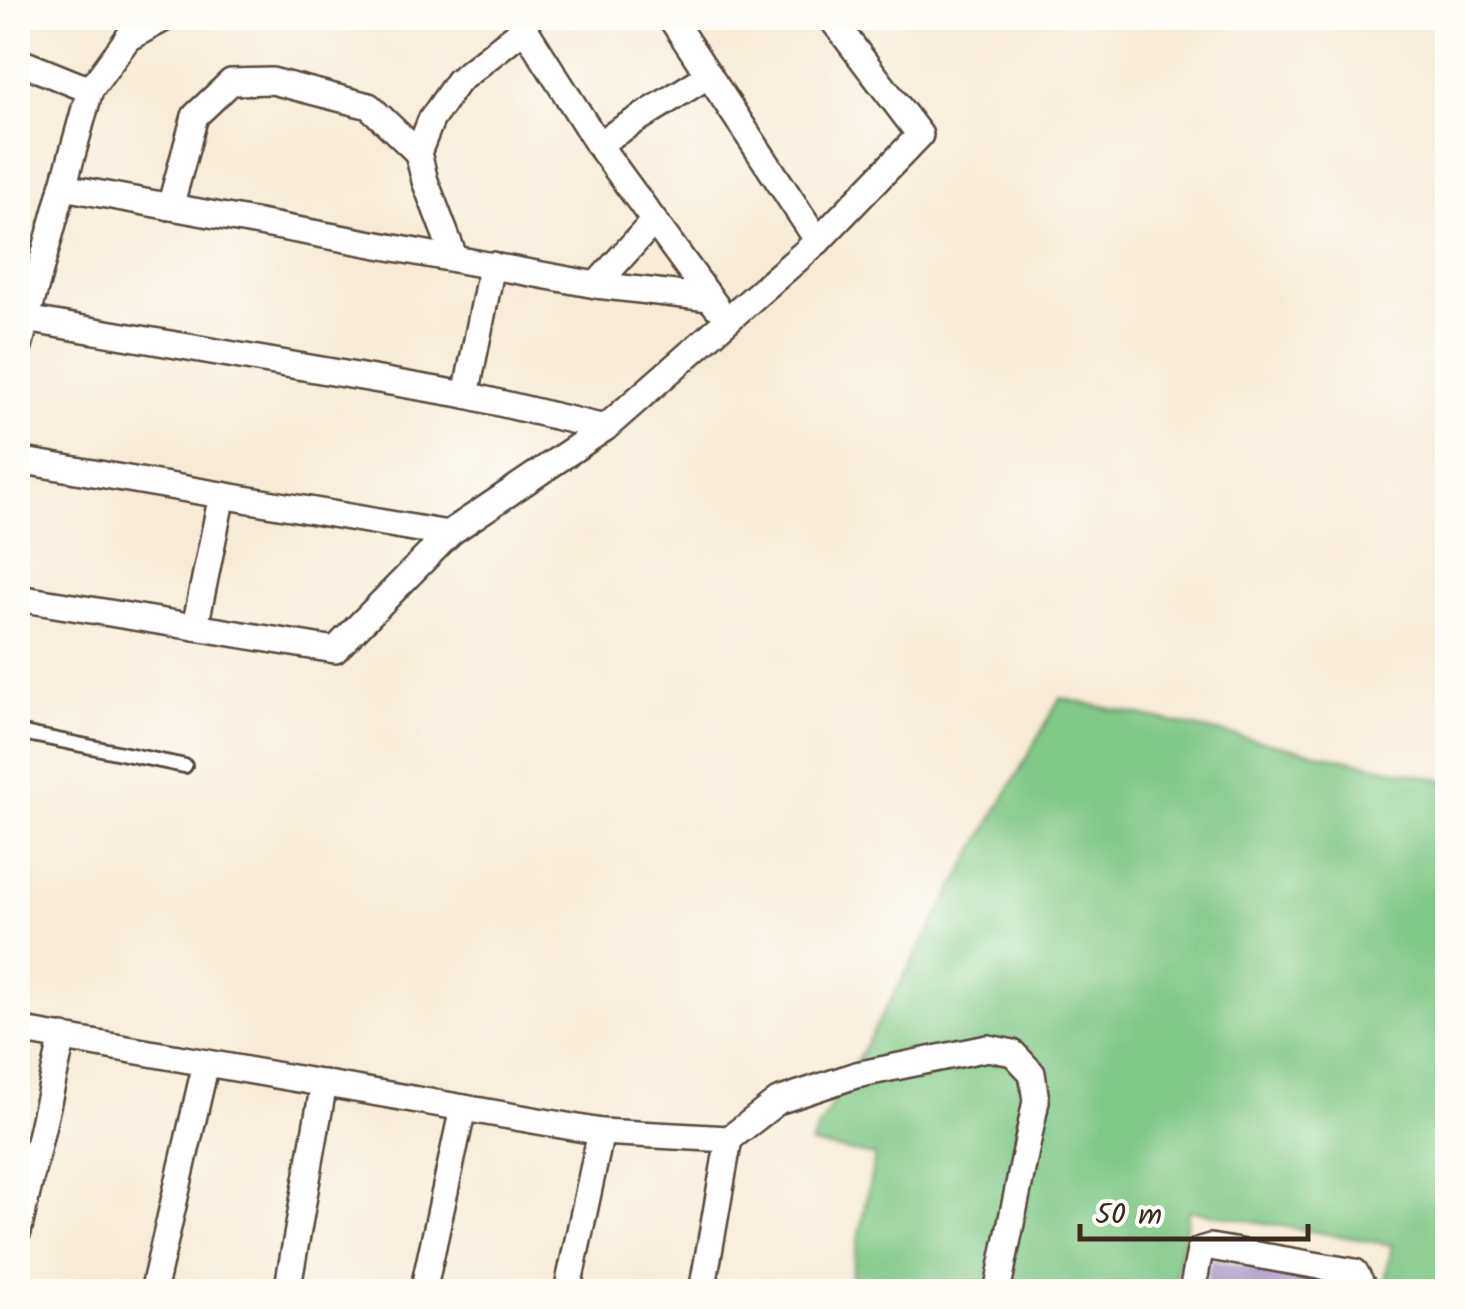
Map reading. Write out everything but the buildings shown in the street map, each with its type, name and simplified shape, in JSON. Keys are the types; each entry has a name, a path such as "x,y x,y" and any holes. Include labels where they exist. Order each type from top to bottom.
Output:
{"street":[{"path":"18,350 90,90 128,38 165,18"},
{"path":"671,18 818,241"},
{"path":"18,598 336,650 450,533 606,428 818,241 920,135 831,18"},
{"path":"418,154 431,120 458,80 522,23 598,144 727,321"},
{"path":"18,61 90,90"},
{"path":"598,144 708,74"},
{"path":"170,207 195,116 232,82 272,80 369,106 418,154 424,181 455,258"},
{"path":"62,187 596,285 710,298"},
{"path":"596,285 654,221"},
{"path":"466,395 492,265"},
{"path":"26,319 466,395 606,428"},
{"path":"18,460 450,533"},
{"path":"195,627 222,495"},
{"path":"18,1030 601,1132 730,1139 778,1102 856,1075 988,1048 1013,1053 1032,1073 1036,1102 997,1292"},
{"path":"18,1232 63,1038"},
{"path":"152,1292 206,1063"},
{"path":"287,1292 324,1084"},
{"path":"423,1292 464,1108"},
{"path":"567,1292 601,1132"},
{"path":"702,1292 730,1139"},
{"path":"1192,1292 1200,1250 1210,1247 1355,1272 1363,1292"}],"lane":[{"path":"18,732 185,766"}],"green space":[{"path":"1060,698 1447,781 1447,1291 1383,1291 1392,1245 1189,1210 1173,1291 848,1291 875,1156 810,1144"}]}
